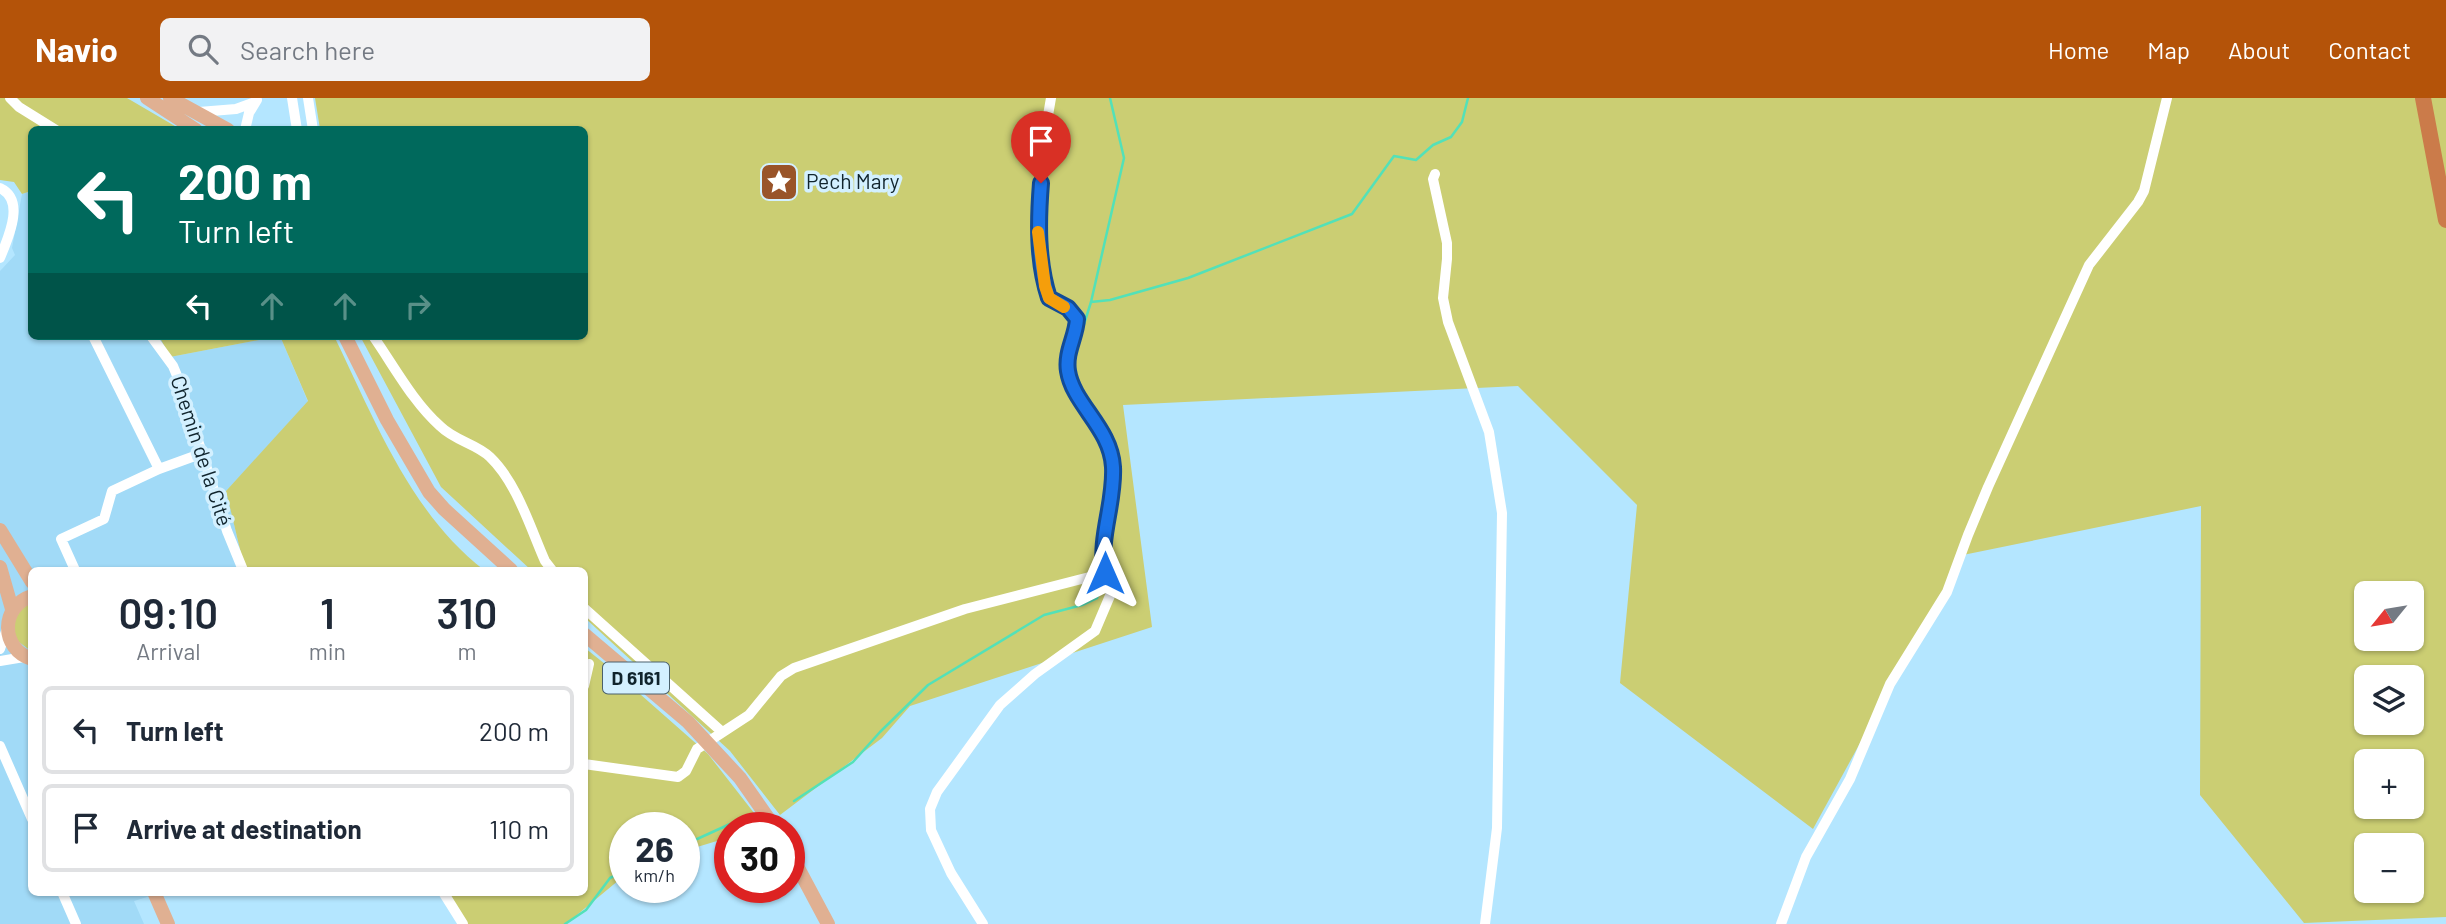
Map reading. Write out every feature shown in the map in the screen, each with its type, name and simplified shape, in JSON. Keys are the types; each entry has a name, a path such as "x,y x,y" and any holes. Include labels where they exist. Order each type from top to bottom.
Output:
{"highway":[{"path":"2423,98 2446,220"}],"main road":[{"path":"146,98 190,126"},
{"path":"170,98 222,126"},
{"path":"349,340 387,420 429,492 507,567"},
{"path":"0,530 28,576"},
{"path":"0,567 12,608"},
{"path":"28,598 12,608 6,631 12,647 28,658"},
{"name":"D 6161","path":"588,637 688,722 721,757 764,812"},
{"path":"805,881 828,924"},
{"path":"156,896 168,924"}],"street":[{"path":"10,98 19,107 50,126"},
{"path":"308,98 312,126"},
{"path":"983,924 951,873 931,830 930,808 937,792 1000,705 1035,674 1095,631 1112,591 1102,558 1111,501 1113,467 1110,450 1099,425 1074,388 1068,373 1067,356 1077,331 1077,319 1068,308 1049,298 1045,286 1038,226 1051,98"},
{"path":"1781,924 1806,857 1850,779 1890,684 1947,592 1988,487 2089,265 2144,191 2167,98"},
{"path":"199,112 236,109 257,100"},
{"path":"247,126 249,113 257,100"},
{"path":"292,102 292,126"},
{"path":"292,102 296,126"},
{"path":"1435,174 1433,179 1447,243 1443,298 1448,322 1489,432 1502,513 1497,828 1485,924"},
{"path":"0,258 12,224 13,201 1,188"},
{"path":"95,340 159,469"},
{"name":"Chemin de la Cité","path":"154,340 173,366 227,531 242,567"},
{"path":"376,340 426,412 462,442 490,456 507,479 550,567"},
{"path":"74,567 61,539 104,519 110,495 118,487 203,453"},
{"path":"588,765 678,777 686,771 697,749 749,715 781,676 794,668 965,609 1105,573"},
{"path":"588,612 721,731"},
{"path":"0,649 6,631"},
{"path":"610,656 619,656 628,649"},
{"path":"628,649 636,678"},
{"path":"0,661 28,658"},
{"path":"588,668 589,664"},
{"path":"0,746 28,810"},
{"path":"64,896 76,924"},
{"path":"446,896 463,924"}],"shaded area":[{"path":"28,192 28,340 161,340 170,357 259,340 282,340 308,402 226,491 244,567 28,567 28,896 150,896 134,901 144,924 0,924 0,271 15,255 12,248 22,194"}],"green space":[{"path":"0,98 127,98 175,126 28,126 28,192 22,194 14,182 0,180"},
{"path":"315,98 2446,98 2446,917 2304,923 2200,795 2201,506 1963,555 1813,829 1620,683 1637,505 1518,386 1123,405 1152,627 910,706 882,738 784,812 778,812 730,751 588,621 588,567 528,567 441,487 362,340 588,340 588,126 320,126"},
{"path":"161,340 259,340 170,357"},
{"path":"282,340 336,340 396,462 415,493 458,547 481,567 244,567 226,491 308,401"},
{"path":"28,605 28,649 15,639 15,617"},
{"path":"588,650 708,754 753,812 714,812 714,842 700,846 700,812 609,812 609,888 566,924 464,924 441,896 588,896"}],"waterway":[{"path":"1073,359 1091,302 1124,158 1110,98"},
{"path":"1091,302 1110,300 1188,278 1352,214 1394,156 1416,160 1433,145 1451,137 1462,122 1468,98"},
{"path":"1075,380 1110,435 1119,458 1119,469"},
{"path":"1107,563 1113,525"},
{"path":"794,801 853,762 928,685 1044,615 1097,598 1103,580"},
{"path":"700,838 714,831"},
{"path":"565,924 586,910 609,879"}],"slow traffic":[{"path":"1038,232 1049,298 1064,307"}],"place":[{"name":"Pech Mary","path":"779,182"}],"route":[{"path":"1041,183 1038,226 1045,286 1049,298 1068,308 1077,319 1077,331 1067,356 1068,373 1074,388 1099,425 1110,450 1113,467 1102,558 1105,573"}]}
